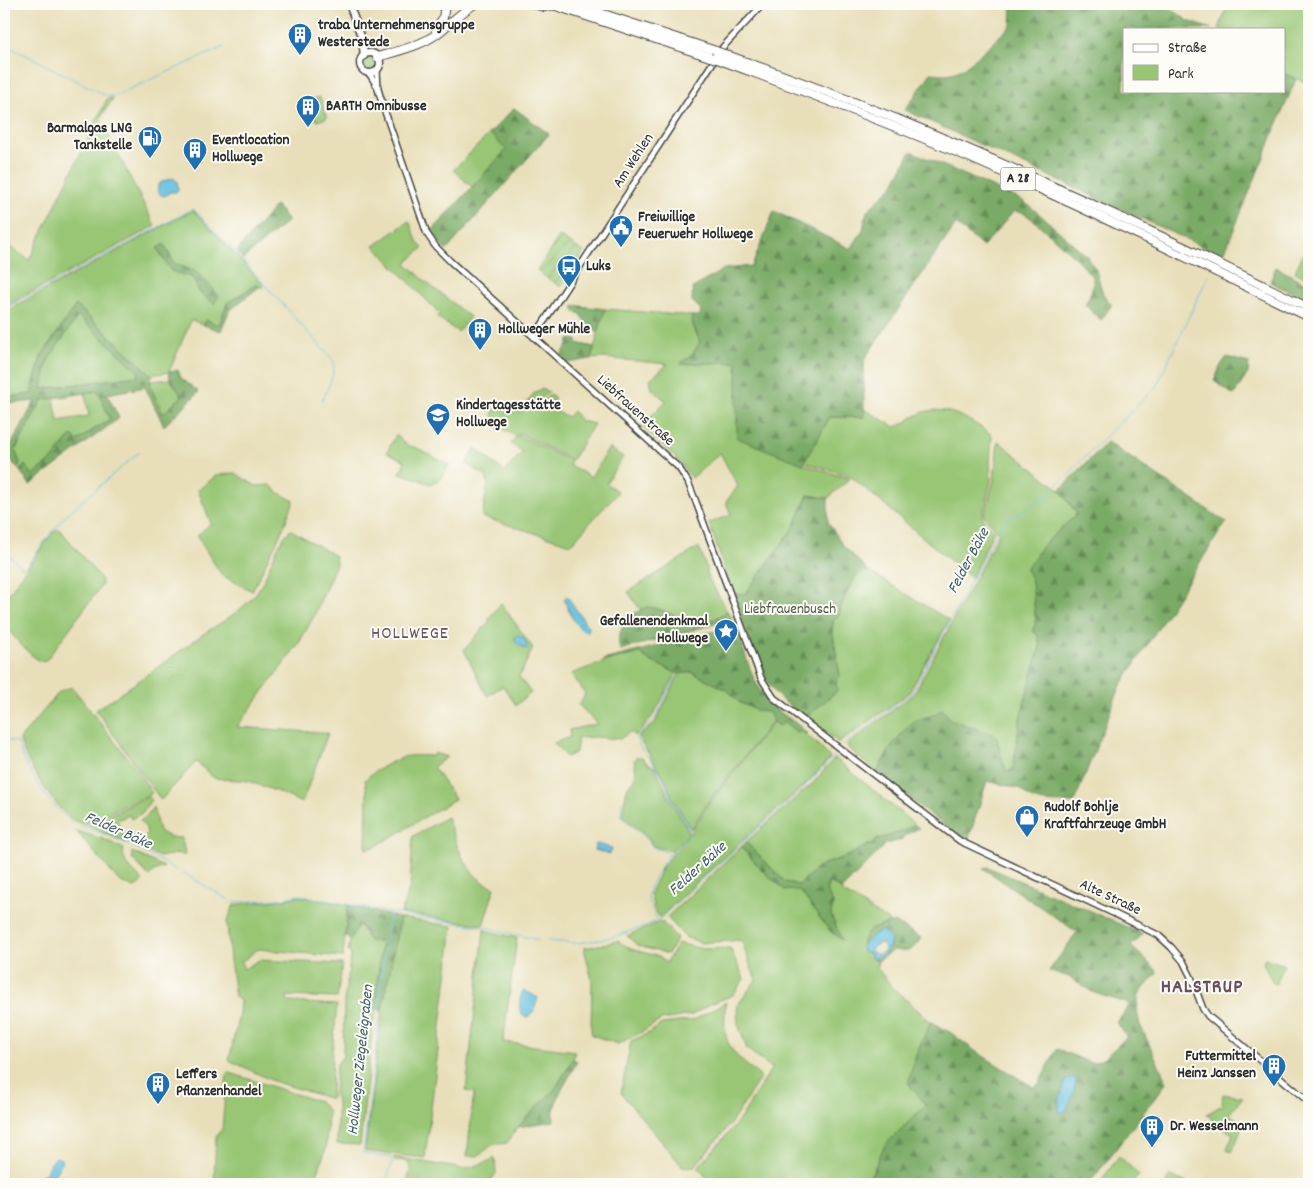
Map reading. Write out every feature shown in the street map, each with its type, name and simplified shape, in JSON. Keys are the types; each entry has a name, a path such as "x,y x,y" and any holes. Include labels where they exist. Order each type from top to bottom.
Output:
{"highway":[{"path":"428,39 441,23 445,4"},
{"path":"376,61 437,34 475,4"},
{"path":"534,4 544,7 552,4"},
{"name":"A 28","path":"552,4 827,92 970,150 1092,204 1309,308"},
{"name":"A 28","path":"573,4 713,54"},
{"name":"A 28","path":"722,57 972,159 1090,211 1309,317"}],"main road":[{"name":"Liebfrauenstraße","path":"349,4 362,39 376,61"},
{"name":"Liebfrauenstraße","path":"362,39 364,56 361,67 369,73"},
{"path":"364,56 376,61 369,73"}],"street":[{"name":"Am Wehlen","path":"534,337 723,47 762,4"},
{"name":"Liebfrauenstraße","path":"376,61 378,89"},
{"name":"Liebfrauenstraße","path":"369,73 378,89 427,234 445,256 679,468 692,494 765,686 782,705 857,764"},
{"name":"Alte Straße","path":"857,764 960,841 1158,935 1183,961 1203,1009 1208,1016 1309,1102"}],"green space":[{"path":"1012,4 1165,4 1188,21 1208,28 1123,28 1123,92 1286,92 1286,75 1296,79 1223,256 905,110 931,73 948,74 958,71 979,56 1011,26"},
{"path":"1228,4 1309,4 1309,83 1286,75 1286,28 1219,28"},
{"path":"371,56 376,58 378,63 376,68 371,70 366,68 364,63 366,58"},
{"path":"320,97 327,118 317,121 310,100"},
{"path":"113,98 100,119 155,226 4,307 4,243 29,260 107,99"},
{"path":"514,108 549,134 446,251 432,231 506,150 490,133"},
{"path":"490,133 506,150 472,187 453,170"},
{"path":"911,151 1021,200 1031,207 1086,255 1096,270 1103,294 1112,305 1101,320 1085,305 1093,285 1093,279 1090,274 1062,245 1024,213 1014,211 983,247 956,224 864,360 864,417 830,417 803,464 737,438 737,362 680,364 693,354 700,342 693,327 692,316 700,316 701,310 692,301 693,288 724,269 752,266 774,211 851,249 863,230 867,211 894,184"},
{"path":"276,205 288,221 243,259 237,251"},
{"path":"193,210 264,285 259,287 257,284 227,303 219,325 206,320 204,325 191,320 169,372 152,375 76,305 41,357 31,394 4,398 4,312","holes":["164,245 174,263 219,295 200,293 192,277 171,271"]},
{"path":"409,221 418,243 423,248 406,263 426,282 470,317 458,332 437,317 440,314 374,246"},
{"path":"559,236 584,252 561,287 537,271"},
{"path":"1309,240 1309,279 1295,272"},
{"path":"164,244 174,263 198,273 219,295 214,304 200,293 192,277 171,271 157,248"},
{"path":"1276,267 1309,285 1309,301 1270,282"},
{"path":"257,284 259,287 229,311 221,331 204,325 206,320 219,325 227,303"},
{"path":"76,305 152,375 150,386 163,414 182,396 170,379 169,372 178,370 181,378 199,392 164,426 145,387 107,394 119,418 30,485 20,471 25,465 33,475 52,460 72,435 77,441 110,419 98,391 42,400 15,450 20,463 17,468 6,455 35,401 4,404 4,398 31,394 41,357","holes":["78,316 139,372 138,376 42,389 48,360"]},
{"path":"573,305 605,309 598,333 586,323 581,314 575,312"},
{"path":"605,309 692,316 693,327 700,342 693,354 681,364 737,362 803,464 850,479 828,498 808,495 794,527 745,594 733,594 709,523 731,515 726,502 738,486 720,453 692,478 674,456 641,426 666,401 652,389 650,379 668,364 603,358 591,359"},
{"path":"78,315 139,372 138,376 41,389 48,360"},
{"path":"569,339 594,347 591,359 567,363 560,357 568,345"},
{"path":"1227,357 1249,363 1248,373 1234,395 1214,381"},
{"path":"170,379 182,396 163,415 150,386 151,381"},
{"path":"542,389 549,392 534,404 527,403 535,392"},
{"path":"98,391 110,419 77,441 72,435 52,460 33,476 25,465 20,471 17,468 20,463 15,451 42,400 54,398 58,421 89,416 85,393"},
{"path":"550,395 554,398 553,410 568,417 573,411 580,421 594,424 572,460 518,433 515,436 496,425 496,420 492,414 500,401 521,412 524,405 531,408 534,407"},
{"path":"864,409 895,427 928,411 948,412 967,419 992,435 991,481 982,517 985,523 994,530 971,578 850,476 804,462 830,417 863,417"},
{"path":"396,435 407,445 415,447 449,465 441,478 431,484 400,473 405,461 387,452"},
{"path":"517,435 571,461 569,465 591,477 609,448 623,457 606,483 618,492 571,544 482,517 488,483 486,476 466,464 475,448 504,472 523,452 511,444"},
{"path":"998,441 1060,490 1077,514 1043,545 1027,569 1032,581 1036,624 1034,632 1038,635 1040,647 1020,719 1013,770 1006,772 996,736 949,719 942,709 933,715 917,720 906,729 888,752 877,773 848,748 847,745 914,694 999,533 984,516 994,480"},
{"path":"1107,442 1226,522 1120,687 1074,803 1038,801 1031,798 1021,789 987,781 968,841 962,839 877,773 888,752 912,723 933,715 942,709 950,719 996,736 1006,772 1013,770 1020,719 1040,647 1038,635 1034,632 1033,628 1036,624 1032,581 1026,569 1043,545 1077,514 1060,490"},
{"path":"235,473 256,486 270,485 279,493 294,501 281,533 252,591 223,576 197,536 211,523 198,490 217,475"},
{"name":"Liebfrauenbusch","path":"808,495 828,498 828,522 842,544 868,571 862,572 853,581 845,595 839,616 834,619 832,629 840,676 836,680 837,691 806,717 781,699 770,686 757,662 733,594 745,594 794,527"},
{"path":"58,529 101,579 102,585 43,662 27,651 4,623 4,600 52,533"},
{"path":"291,530 335,556 336,564 314,616 299,643 237,727 328,733 302,803 248,781 214,778 196,762 161,800 96,710 244,606 260,587 280,543"},
{"path":"699,547 708,577 727,611 713,619 701,622 681,618 662,610 652,608 640,609 628,592"},
{"path":"863,571 868,571 949,620 909,693 839,743 806,717 837,691 836,680 840,676 832,629 834,619 855,577"},
{"path":"501,603 533,648 519,677 531,693 516,705 503,686 487,696 464,650 489,622 489,618"},
{"path":"648,607 693,622 715,620 727,611 733,619 620,650 619,636 621,629 635,613"},
{"path":"735,626 753,676 763,695 772,706 807,734 801,731 798,733 784,722 780,726 773,722 770,713 756,710 739,702 727,690 692,672 679,674 650,661 640,653 603,660"},
{"path":"640,653 650,661 677,673 649,721 635,736 630,732 620,739 578,738 576,752 566,757 554,743 570,737 569,730 597,724 578,704 583,699 585,693 571,674 606,661"},
{"path":"692,672 727,690 739,702 756,710 770,713 773,721 707,803 691,829 672,798 666,781 638,737 655,723 679,674"},
{"path":"72,687 137,770 152,793 84,825 70,818 48,793 27,759 20,739 60,691"},
{"path":"773,722 780,726 784,722 798,733 801,731 830,758 809,781 700,879 660,918 654,909 650,893 662,867 692,831 708,804"},
{"path":"434,753 447,757 433,767 455,799 375,847 366,849 367,792 365,780 379,769 398,759 408,756 433,756"},
{"path":"637,757 642,757 648,764 655,767 669,798 688,829 688,834 672,851 653,846 648,838 622,815 628,786 635,780 634,760"},
{"path":"835,758 915,825 879,839 848,856 827,863 799,885 785,882 746,842 813,783"},
{"path":"149,796 151,800 142,813 131,819 129,815 117,820 123,835 131,832 132,835 129,843 88,826"},
{"path":"153,807 159,831 169,837 182,838 185,855 181,853 160,857 135,846 147,834 146,828 140,821 146,817"},
{"path":"447,817 458,848 469,868 485,883 495,887 483,925 401,913 410,886 413,836"},
{"path":"915,825 919,828 905,835 901,840 886,844 842,889 828,882 826,891 833,903 831,915 842,940 830,931 800,891 785,890 765,873 741,847 746,842 785,882 799,885 816,869 827,863 848,856 879,839"},
{"path":"76,831 104,839 124,849 123,854 126,862 143,881 134,888 119,881"},
{"path":"741,847 765,873 800,891 830,931 835,927 831,915 833,903 826,891 829,882 891,923 881,925 862,946 863,952 869,953 871,958 878,961 877,968 893,988 931,1022 917,1052 926,1105 885,1145 867,1184 712,1184 698,1167 738,1122 772,1068 747,1049 738,1024 737,1006 756,980 741,940 701,943 685,937 667,917"},
{"path":"132,852 164,867 154,871 149,876 132,858"},
{"path":"988,867 1143,934 1131,946 1158,972 1139,994 1137,1011 1140,1025 1167,1082 1089,1184 867,1184 885,1145 926,1105 908,1083 917,1052 931,1022 950,1032 975,1051 1033,1087 1038,1085 1057,1049 1091,1063 1103,1059 1127,1037 1117,1023 1130,1004 1094,993 1067,976 1049,971 1077,932 983,868","holes":["1066,1080 1073,1096 1066,1111 1059,1113 1059,1101"]},
{"path":"298,896 348,905 343,957 258,949 241,962 244,969 259,960 342,964 337,998 287,996 288,1002 337,1005 332,1053 331,1099 273,1081 229,1060 239,1014 240,1000 235,997 227,922 234,905"},
{"path":"348,905 400,918 382,1010 374,1009 382,942 369,941 359,924 350,940 345,936"},
{"path":"400,918 453,926 425,1158 365,1151 382,1010"},
{"path":"661,921 677,938 668,954 638,946 627,936"},
{"path":"895,922 921,938 910,950 893,950 878,961 874,959 880,957 891,946 876,933 862,946 864,939 874,928"},
{"path":"359,924 382,942 360,1145 337,1144 337,1101 334,1095 336,1065 343,1056 344,1001 351,955 348,951 350,940"},
{"path":"484,930 517,938 503,1042 575,1051 567,1073 560,1083 517,1128 507,1143 492,1145 478,1156 467,1156 474,1092 466,1091"},
{"path":"618,941 631,949 660,957 666,963 678,943 702,949 730,948 744,979 733,995 708,1005 692,1015 661,1020 618,1044 592,1035 592,980 584,948"},
{"path":"1265,958 1284,965 1276,984 1273,983 1263,964"},
{"path":"726,1002 726,1038 741,1060 761,1077 732,1122 694,1167 682,1166 621,1093 631,1041 649,1033 662,1024 694,1020"},
{"path":"573,1059 577,1061 555,1106 554,1121 518,1127 555,1089"},
{"path":"227,1072 320,1102 328,1111 326,1148 314,1184 220,1184 214,1181 216,1137 222,1129"},
{"path":"1223,1094 1243,1097 1229,1114 1244,1123 1232,1152 1227,1149 1233,1134 1214,1122 1207,1114 1222,1105"},
{"path":"1119,1156 1139,1175 1132,1184 1099,1184"},
{"path":"394,1157 463,1169 495,1158 496,1173 489,1184 406,1184 410,1167 406,1162 395,1161"},
{"path":"1170,1176 1190,1184 1165,1184"}],"water":[{"path":"173,178 177,181 178,190 170,192 165,196 160,194 158,185 163,181"},
{"path":"567,596 588,627 588,632 579,628 573,619 564,599"},
{"path":"517,635 524,638 528,647 526,649 514,639"},
{"path":"596,844 612,848 610,854 594,850"},
{"path":"882,931 891,939 886,952 874,959 871,958 869,953 863,952 862,946 875,933","holes":["879,943 884,945 885,949 880,954 875,954 871,949"]},
{"path":"523,991 538,998 533,1013 527,1017 521,1014 520,1011 520,1000"},
{"path":"1074,1077 1076,1081 1073,1096 1066,1111 1059,1113 1059,1101 1066,1080"},
{"path":"56,1157 61,1159 62,1162 55,1174 49,1176 48,1184 31,1184 37,1177 46,1173"}],"waterway":[{"path":"4,44 107,96 114,96 224,47"},
{"path":"4,309 193,209 237,254 334,361 329,386 322,400"},
{"name":"Felder Bäke","path":"1031,506 1050,492 1156,387 1209,274"},
{"path":"4,551 24,569 64,517 139,452"},
{"name":"Felder Bäke","path":"843,745 912,693 996,533 1007,519 1029,507"},
{"path":"669,855 676,850 691,831 670,797 662,776 642,750 636,738 655,719 675,678"},
{"name":"Felder Bäke","path":"4,739 19,743 31,774 47,797 71,822 122,841 176,870"},
{"name":"Felder Bäke","path":"547,941 577,943 600,940 617,936 657,921 792,799 835,755"},
{"path":"622,801 620,816 644,836 654,848 665,851 669,855 655,876 648,893 649,903 657,920"},
{"name":"Felder Bäke","path":"182,872 229,900"},
{"name":"Felder Bäke","path":"234,902 280,899 299,895 404,915 490,928 538,940"},
{"name":"Hollweger Ziegeleigraben","path":"385,1184 392,1158 363,1153 372,1086 378,1024 376,1020 389,912"}],"place":[{"name":"traba Unternehmensgruppe Westerstede","path":"300,56"},
{"name":"BARTH Omnibusse","path":"308,128"},
{"name":"Barmalgas LNG Tankstelle","path":"150,159"},
{"name":"Eventlocation Hollwege","path":"195,171"},
{"name":"Freiwillige Feuerwehr Hollwege","path":"621,248"},
{"name":"Luks","path":"569,288"},
{"name":"Hollweger Mühle","path":"480,351"},
{"name":"Kindertagesstätte Hollwege","path":"438,436"},
{"name":"Gefallenendenkmal Hollwege","path":"726,652"},
{"name":"Rudolf Bohlje Kraftfahrzeuge GmbH","path":"1027,838"},
{"name":"Futtermittel Heinz Janssen","path":"1274,1087"},
{"name":"Leffers Pflanzenhandel","path":"158,1105"},
{"name":"Dr. Wesselmann","path":"1152,1148"}],"district":[{"name":"HOLLWEGE","path":"410,634"},
{"name":"HALSTRUP","path":"1202,988"}]}
